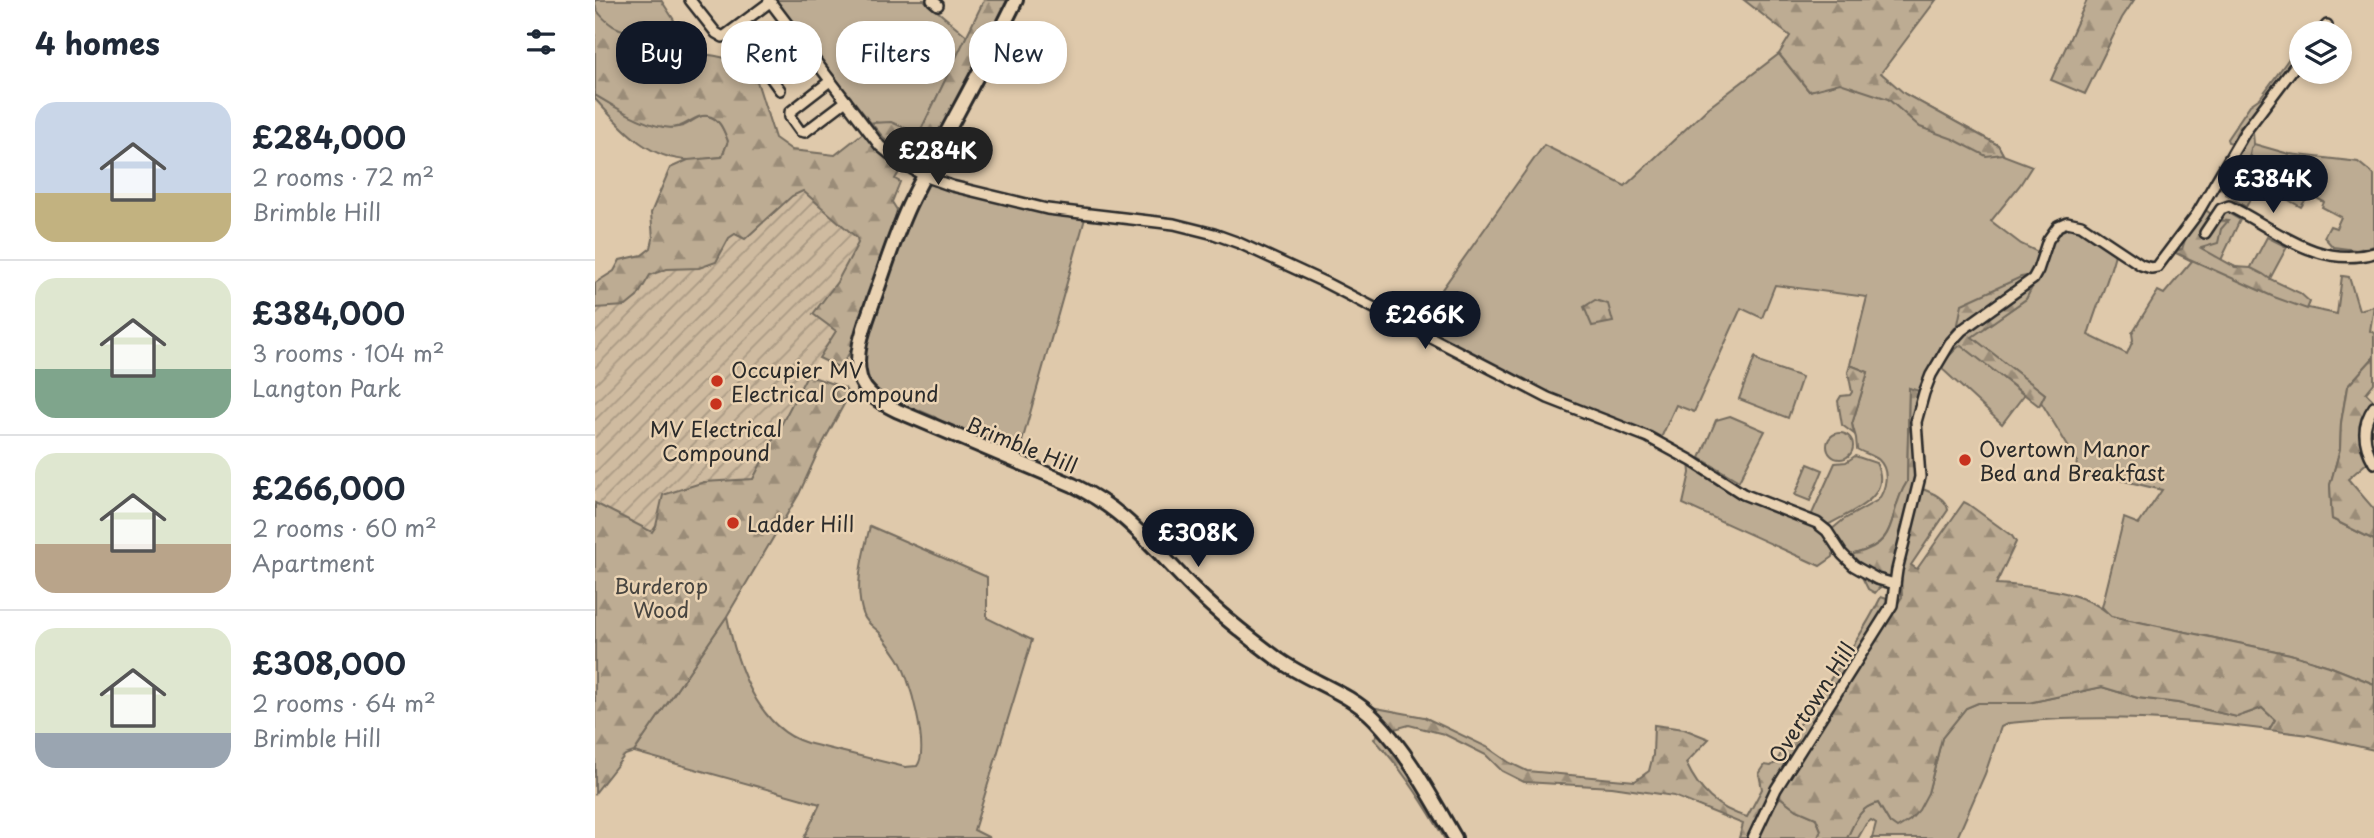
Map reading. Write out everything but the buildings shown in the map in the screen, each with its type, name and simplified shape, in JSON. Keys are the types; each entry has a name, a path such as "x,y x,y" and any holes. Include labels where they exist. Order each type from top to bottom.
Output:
{"main road":[{"name":"Brimble Hill","path":"1016,0 896,237 859,346 857,366 865,388 881,402 898,411 1073,485 1092,494 1124,516 1199,594 1263,647 1296,671 1354,701 1372,716 1392,737 1413,767 1455,838"}],"street":[{"path":"690,0 716,33 723,37 769,1 784,21"},
{"path":"822,70 880,146 895,159 925,176 952,186 1022,204 1174,224 1238,243 1324,282 1548,398 1648,438 1703,467 1743,494 1817,523 1827,531 1842,554 1854,566 1881,581 1895,584"},
{"name":"Overtown Hill","path":"1753,838 1776,789 1891,608 1920,477 1916,422 1926,385 1950,343 1969,324 2033,279 2051,234 2063,223 2081,225 2141,265 2157,267 2201,207 2245,132 2289,74"},
{"path":"830,80 790,112 790,117 800,131 805,132 846,101"},
{"path":"776,84 780,90"},
{"path":"2205,233 2221,209 2228,206 2278,235 2321,254 2351,257 2374,253"},
{"path":"2374,407 2367,420 2364,435 2374,463"}],"shaded area":[{"path":"803,190 857,237 858,243 837,282 813,314 837,330 807,375 753,479 663,495 656,526 652,532 595,503 595,308 626,306 637,297 650,275 667,269 699,268 716,262 728,238 734,234 745,239 792,196"}],"green space":[{"path":"595,0 661,0 674,20 616,21 616,28 601,17"},
{"path":"774,0 924,0 949,21 836,21 836,79 822,61 822,21 791,21"},
{"path":"984,0 1012,0 1001,21 974,21"},
{"path":"1744,0 1936,0 1881,73 1905,94 1998,145 2003,154 1986,156 1953,139 1920,127 1888,99 1840,83 1809,91 1779,54 1790,36"},
{"path":"2087,0 2134,0 2122,18 2085,94 2051,80"},
{"path":"595,8 616,27 616,84 707,84 707,55 721,57 721,84 758,84 775,138 792,150 835,155 863,133 901,169 895,179 900,182 892,202 897,210 874,294 856,340 838,367 819,358 836,331 813,314 837,282 858,243 857,238 803,191 792,196 745,239 735,234 729,238 716,262 699,268 667,269 650,275 637,297 626,306 595,308 595,283 614,271 620,260 642,255 651,248 651,213 670,168 688,160 722,157 728,141 721,126 712,117 700,117 677,127 667,128 635,117 595,95"},
{"path":"955,26 967,36 955,60"},
{"path":"969,31 969,80 926,160 911,153 907,158 888,143 871,123 891,122 919,134 943,84 955,84 955,60"},
{"path":"1779,54 1809,91 1840,82 1905,94 1998,145 2003,155 2032,166 1991,221 2021,244 2040,253 2031,276 1958,324 1941,346 1919,392 1909,388 1907,482 1886,534 1869,549 1854,554 1855,563 1844,553 1831,530 1878,500 1886,480 1885,469 1879,460 1857,449 1852,424 1868,372 1850,365 1867,297 1775,285 1762,318 1741,308 1694,412 1676,405 1661,438 1562,399 1416,326 1544,145 1625,186 1708,108"},
{"path":"2289,58 2289,69 2238,137 2232,143 2228,142 2227,139 2250,105 2260,98"},
{"path":"840,84 943,84 919,134 871,123"},
{"path":"595,95 637,118 661,126 683,126 701,116 708,116 721,126 728,141 722,157 689,160 660,154 636,140 595,99"},
{"path":"2250,131 2253,133 2254,144 2250,155 2271,176 2278,194 2259,182 2244,167 2239,166 2229,177 2231,189 2226,194 2213,179 2227,153"},
{"path":"2254,144 2289,154 2358,162 2374,175 2374,246 2356,250 2333,247 2324,237 2330,226 2336,228 2341,217 2322,207 2324,202 2309,194 2301,207 2278,194 2271,176 2250,155"},
{"path":"2239,166 2244,167 2259,182 2246,207 2226,194 2231,188 2229,177"},
{"path":"927,184 1028,210 1086,215 1018,456 946,426 921,411 920,413 887,400 873,389 864,374 868,337 876,309 909,221"},
{"path":"2204,209 2220,220 2228,221 2221,229 2218,243 2201,248 2235,267 2251,268 2300,293 2310,302 2307,309 2174,252 2182,249"},
{"path":"2226,212 2240,220 2221,260 2248,273 2267,237 2287,247 2266,286 2308,308 2337,314 2342,276 2349,277 2359,310 2374,306 2370,331 2374,333 2374,357 2347,387 2340,449 2330,485 2332,519 2374,540 2374,684 2290,654 2110,616 2102,607 2124,518 2139,524 2162,490 2104,476 2075,477 2077,461 2041,402 2045,394 1971,337 2026,299 2058,229 2074,224 2115,254 2088,335 2127,354 2133,340 2132,333 2158,291 2164,294 2192,261 2174,252 2177,249 2187,250 2215,228"},
{"path":"2039,274 2026,299 1972,337 2045,394 2039,406 1961,345 1919,392 1915,486 1940,498 1948,510 1911,565 1917,569 1964,502 2012,536 2016,542 1996,584 2057,591 2087,600 2111,616 2290,654 2374,684 2374,750 2309,735 2269,730 2275,720 2262,708 2237,717 2178,703 2138,698 2102,687 2028,703 1978,703 1966,708 1942,738 1928,793 1919,810 1897,828 1890,823 1878,803 1862,812 1847,838 1818,838 1821,830 1816,818 1797,810 1780,797 1765,821 1759,838 1739,838 1743,824 1674,796 1612,787 1524,782 1502,771 1486,755 1444,734 1409,725 1395,729 1382,718 1376,708 1424,717 1487,747 1527,771 1635,781 1649,771 1653,755 1654,725 1684,729 1709,739 1686,763 1697,782 1718,804 1747,817 1762,789 1759,774 1765,765 1771,766 1776,762 1857,639 1881,597 1890,600 1889,617 1902,597 1901,573 1887,579 1875,593 1868,589 1852,557 1880,543 1886,535 1907,482 1909,388 1919,391 1941,346 1958,324 1962,304 2021,277"},
{"path":"1595,300 1608,304 1613,322 1592,326 1584,307"},
{"path":"1961,344 2024,395 2002,424 1939,366"},
{"path":"1755,357 1761,363 1802,377 1788,418 1739,399"},
{"path":"2374,357 2374,383 2366,393 2374,401 2370,411 2369,461 2348,479 2374,509 2374,540 2332,519 2330,485 2340,449 2347,387"},
{"path":"1850,365 1868,372 1852,424 1854,434 1842,425 1838,401 1841,396 1850,395 1852,392 1848,372"},
{"name":"Burderop Wood","path":"807,375 845,388 849,395 799,494 727,616 634,752 625,755 595,793 595,503 652,532 656,526 663,495 704,482 753,479"},
{"path":"1730,416 1765,431 1739,481 1700,458 1716,420"},
{"path":"1840,433 1849,437 1853,446 1849,455 1840,459 1831,455 1827,446 1831,437"},
{"path":"1855,456 1876,463 1880,475 1879,485 1875,494 1858,509 1826,526 1811,516 1835,463 1846,462"},
{"path":"1689,462 1735,492 1811,523 1831,544 1833,557 1820,566 1683,504 1690,473"},
{"path":"1808,464 1823,470 1810,501 1795,495"},
{"path":"870,526 987,577 987,618 1032,640 974,830 990,838 804,838 820,804 634,752 727,616 736,654 752,692 762,709 790,735 807,743 905,767 917,766 921,745 920,729 903,667 882,635 865,618 861,605 860,571"},
{"path":"2102,687 2138,698 2178,703 2237,717 2262,708 2275,720 2269,730 2139,719 2009,723 2001,727 1985,774 1957,838 1872,838 1876,823 1871,820 1858,838 1847,838 1858,816 1866,808 1878,803 1890,823 1928,793 1942,738 1966,708 1978,703 2028,703"},
{"path":"1377,735 1387,739 1421,787 1451,838 1444,838 1412,786 1374,739"},
{"path":"1780,797 1797,810 1816,818 1821,830 1818,838 1759,838 1765,821"}],"place":[{"name":"Occupier MV Electrical Compound","path":"717,381"},
{"name":"MV Electrical Compound","path":"716,404"},
{"name":"Overtown Manor Bed and Breakfast","path":"1965,460"},
{"name":"Ladder Hill","path":"733,523"}]}
